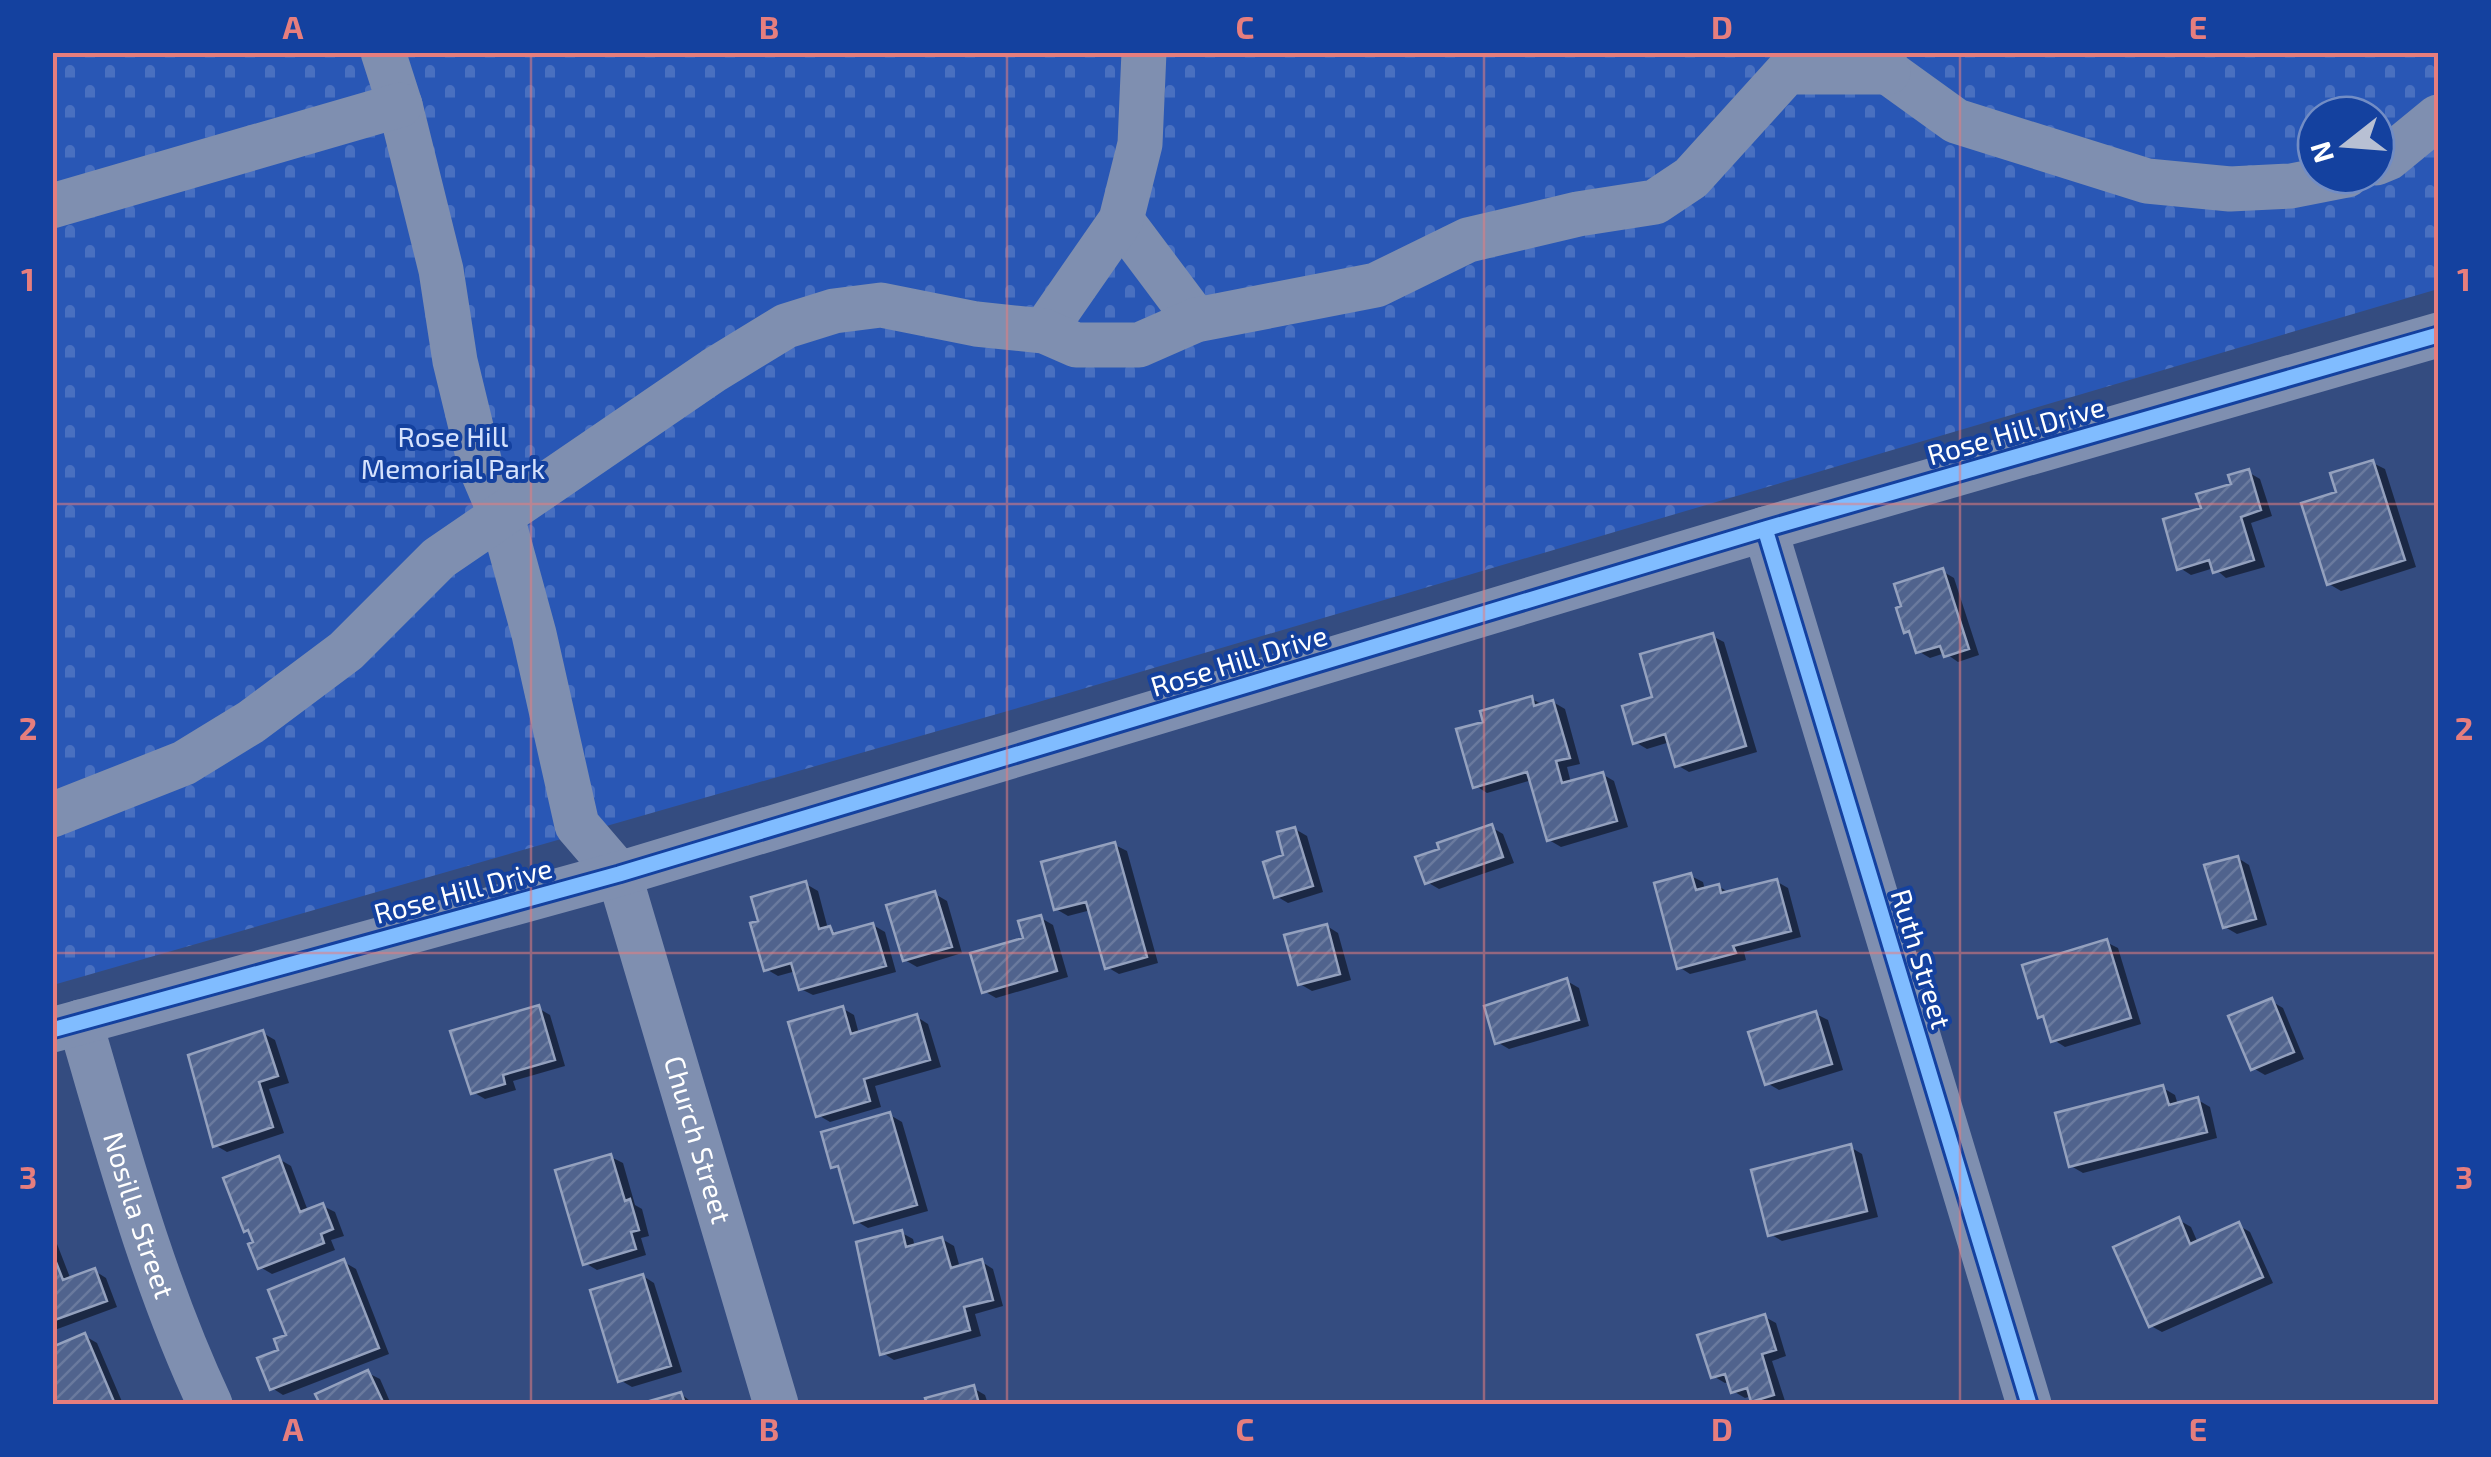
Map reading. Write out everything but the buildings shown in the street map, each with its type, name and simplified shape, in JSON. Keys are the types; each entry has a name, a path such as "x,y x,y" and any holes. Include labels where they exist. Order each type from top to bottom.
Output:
{"street":[{"path":"383,52 400,104 441,270 455,362 476,450 502,517 534,634 577,826 618,874"},
{"path":"1044,331 1121,220 1140,144 1144,52"},
{"path":"52,815 184,762 251,722 346,651 439,558 698,381 786,326 834,311 881,305 976,324 1044,331 1076,346 1139,345 1196,320 1376,285 1468,240 1578,214 1655,202 1691,178 1795,62 1884,62 1956,121 2146,181 2230,188 2296,185"},
{"path":"52,206 400,104"},
{"path":"2396,151 2438,117"},
{"path":"1121,220 1196,320"},
{"name":"Rose Hill Drive","path":"66,1026 618,874 1766,529 2438,335"},
{"name":"Ruth Street","path":"1766,529 2029,1404"},
{"name":"Church Street","path":"618,874 776,1404"},
{"name":"Nosilla Street","path":"66,1026 194,1372 210,1404"}],"green space":[{"name":"Rose Hill Memorial Park","path":"53,53 2438,53 2438,289 1035,703 53,985"}],"cycle path":[{"path":"52,1030 619,874 1765,529 2438,335"},
{"path":"1765,529 2029,1404"}]}
